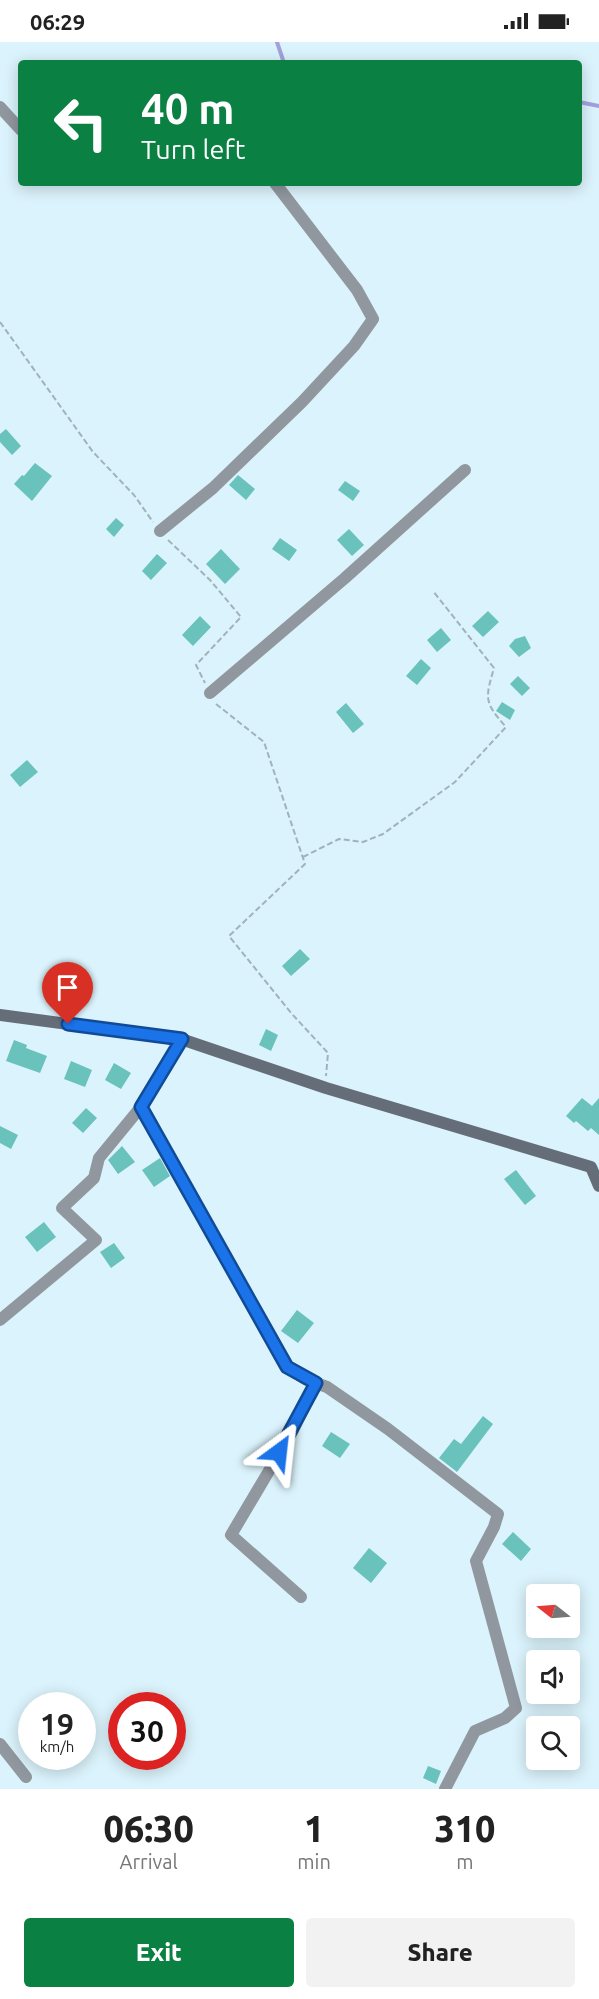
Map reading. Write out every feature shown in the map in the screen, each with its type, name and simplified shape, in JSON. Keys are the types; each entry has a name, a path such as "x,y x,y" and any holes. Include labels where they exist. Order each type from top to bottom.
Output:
{"street":[{"path":"0,107 18,127"},
{"path":"160,531 213,488 302,402 354,346 373,319 357,290 277,186"},
{"path":"210,693 345,578 465,470"},
{"path":"0,1015 182,1039 326,1088 595,1167 599,1186"},
{"path":"0,1320 96,1240 62,1208 94,1178 99,1158 141,1107 182,1039"},
{"path":"141,1107 287,1367 327,1387 388,1429 498,1514 494,1527 476,1561 516,1708 505,1718 475,1731 445,1789"},
{"path":"301,1597 231,1535 316,1383"},
{"path":"0,1744 26,1777"}],"path":[{"path":"303,857 339,839 363,842 383,834 455,782 506,727 490,709 486,693 494,668 433,591"}],"building":[{"path":"6,429 21,446 12,455 0,442 0,434"},
{"path":"35,463 52,476 32,501 14,484"},
{"path":"238,475 255,489 246,500 229,485"},
{"path":"345,481 360,491 353,501 338,490"},
{"path":"116,518 124,525 114,537 106,529"},
{"path":"349,529 364,545 352,556 337,540"},
{"path":"280,538 297,550 289,561 272,549"},
{"path":"221,549 240,569 225,584 206,564"},
{"path":"157,554 167,563 151,580 142,571"},
{"path":"488,611 499,622 483,637 472,626"},
{"path":"200,616 211,627 193,646 182,635"},
{"path":"441,628 451,640 437,652 427,640"},
{"path":"525,636 531,648 519,657 509,646 515,639"},
{"path":"421,659 431,668 417,685 406,676"},
{"path":"518,676 530,688 522,696 510,684"},
{"path":"502,702 515,710 510,720 496,711"},
{"path":"346,703 364,724 353,733 336,712"},
{"path":"27,760 38,772 20,787 10,775"},
{"path":"300,949 310,959 291,976 282,966"},
{"path":"266,1029 278,1035 271,1051 259,1045"},
{"path":"14,1040 27,1045 26,1048 47,1056 40,1073 6,1061"},
{"path":"71,1061 92,1070 85,1087 64,1079"},
{"path":"114,1063 131,1073 121,1089 105,1080"},
{"path":"582,1098 592,1106 599,1098 599,1135 591,1128 588,1131 576,1121 574,1123 566,1116"},
{"path":"86,1108 97,1118 83,1133 72,1123"},
{"path":"0,1126 18,1135 11,1149 0,1143"},
{"path":"122,1146 135,1162 118,1174 108,1160"},
{"path":"160,1158 170,1176 154,1187 142,1170"},
{"path":"516,1170 536,1196 525,1205 504,1179"},
{"path":"44,1222 56,1237 37,1252 25,1237"},
{"path":"114,1243 125,1258 111,1268 100,1252"},
{"path":"297,1310 314,1323 298,1343 281,1331"},
{"path":"483,1416 493,1424 457,1472 439,1458 454,1439 461,1444"},
{"path":"331,1432 350,1444 340,1458 322,1446"},
{"path":"513,1532 531,1549 521,1561 502,1544"},
{"path":"369,1548 387,1563 371,1583 353,1568"},
{"path":"428,1766 441,1771 436,1784 423,1778"}],"waterway":[{"path":"277,42 283,60"},
{"path":"582,103 599,106"}],"route":[{"path":"68,1024 182,1039 141,1107 287,1367 305,1379 316,1383 279,1452"}]}
